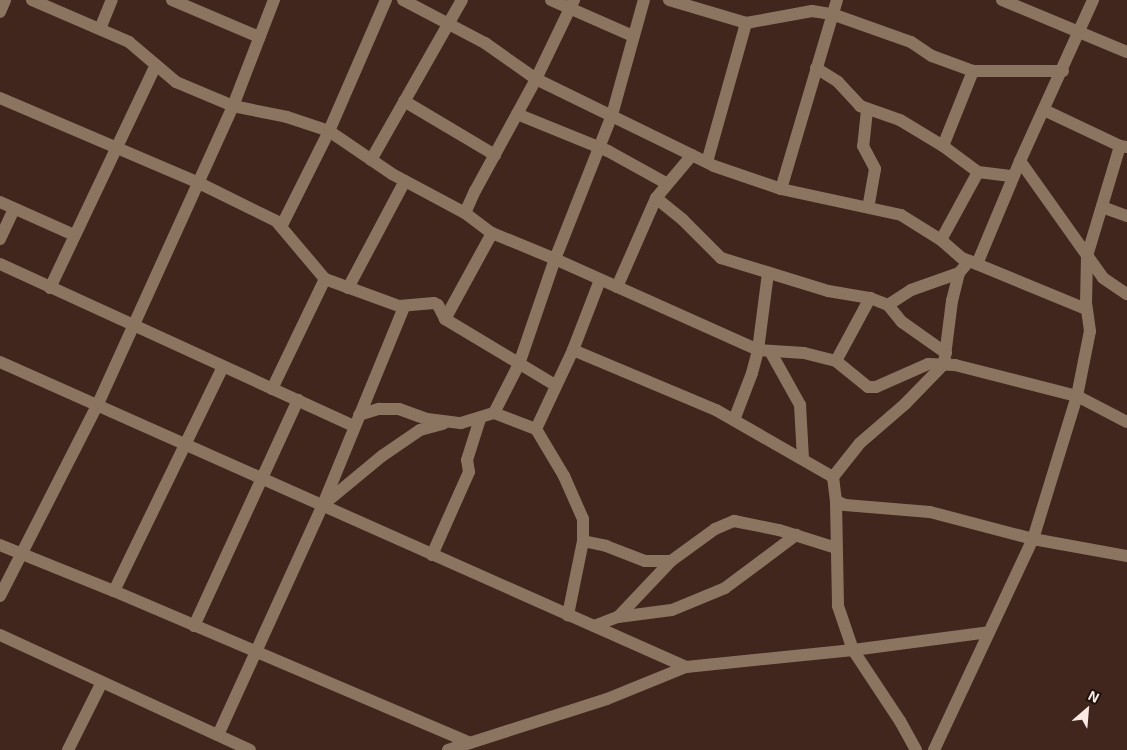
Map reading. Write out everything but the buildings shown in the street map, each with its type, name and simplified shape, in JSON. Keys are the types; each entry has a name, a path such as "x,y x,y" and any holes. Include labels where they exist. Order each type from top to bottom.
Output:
{"street":[{"path":"0,12 5,0"},
{"path":"32,0 139,48 176,82 233,106 287,116 329,132 405,181 465,213 492,233 764,350 804,353 836,361 868,387 876,387 945,358"},
{"path":"100,30 112,0"},
{"path":"172,0 259,37"},
{"path":"0,596 97,406 233,106 274,0"},
{"path":"282,225 329,132 386,0"},
{"path":"403,0 493,48 536,79 707,162 781,189 868,206 901,215 942,240 956,255 1086,309"},
{"path":"371,160 462,0"},
{"path":"552,0 572,4 633,36"},
{"path":"494,414 519,364 555,259 612,116 644,0"},
{"path":"669,0 746,23 812,11 832,14 911,42 932,56 973,71 1063,71"},
{"path":"781,189 832,14 838,0"},
{"path":"1002,0 1127,52"},
{"path":"888,305 911,290 959,272 973,263 1063,71 1093,0"},
{"path":"465,213 536,79 572,4"},
{"path":"707,162 746,23"},
{"path":"50,288 156,65"},
{"path":"816,68 838,82 848,95 867,110 880,112 900,120 943,146 978,172 1014,176"},
{"path":"943,146 973,71"},
{"path":"0,98 197,182 282,225 325,279 404,307 434,303 438,305 445,319 555,385"},
{"path":"404,101 495,154"},
{"path":"867,110 863,146 875,169 868,206"},
{"path":"934,750 1033,539 1077,396 1090,331 1086,309 1087,256 1102,207 1124,147 1044,110"},
{"path":"517,114 600,147 666,183"},
{"path":"617,287 656,198 666,183 692,155"},
{"path":"1020,161 1103,278 1127,294"},
{"path":"942,240 978,172"},
{"path":"348,288 405,181"},
{"path":"656,198 683,220 722,258 828,291 870,298 888,305 902,322 955,365 1077,396 1127,422"},
{"path":"0,202 74,235"},
{"path":"1102,207 1127,216"},
{"path":"0,239 14,208"},
{"path":"445,319 492,233"},
{"path":"0,264 272,389 357,421 379,409 399,409 427,419 461,423 494,414 536,429 564,476 584,519 583,541 568,615"},
{"path":"916,750 900,721 853,650 838,606 836,501 833,477 860,443 905,404 945,358 952,301 959,272"},
{"path":"734,420 752,373 764,350 768,273"},
{"path":"272,389 325,279"},
{"path":"536,429 573,350 600,280"},
{"path":"836,361 870,298"},
{"path":"218,735 322,507 404,307"},
{"path":"573,350 716,410 833,477"},
{"path":"764,350 800,405 803,459"},
{"path":"0,362 322,507 686,667"},
{"path":"114,591 223,367"},
{"path":"194,626 298,400"},
{"path":"432,555 469,472 467,460 480,419"},
{"path":"322,507 382,456 420,430 450,422"},
{"path":"836,501 845,505 930,512 1033,539 1127,556"},
{"path":"618,617 671,561 715,529 734,522 796,535 836,548"},
{"path":"594,626 618,617 672,610 725,588 796,535"},
{"path":"583,541 606,546 645,561 671,561"},
{"path":"0,544 470,743"},
{"path":"448,750 607,699 686,667 853,650 989,632"},
{"path":"0,635 250,750"},
{"path":"68,750 102,682"}]}
